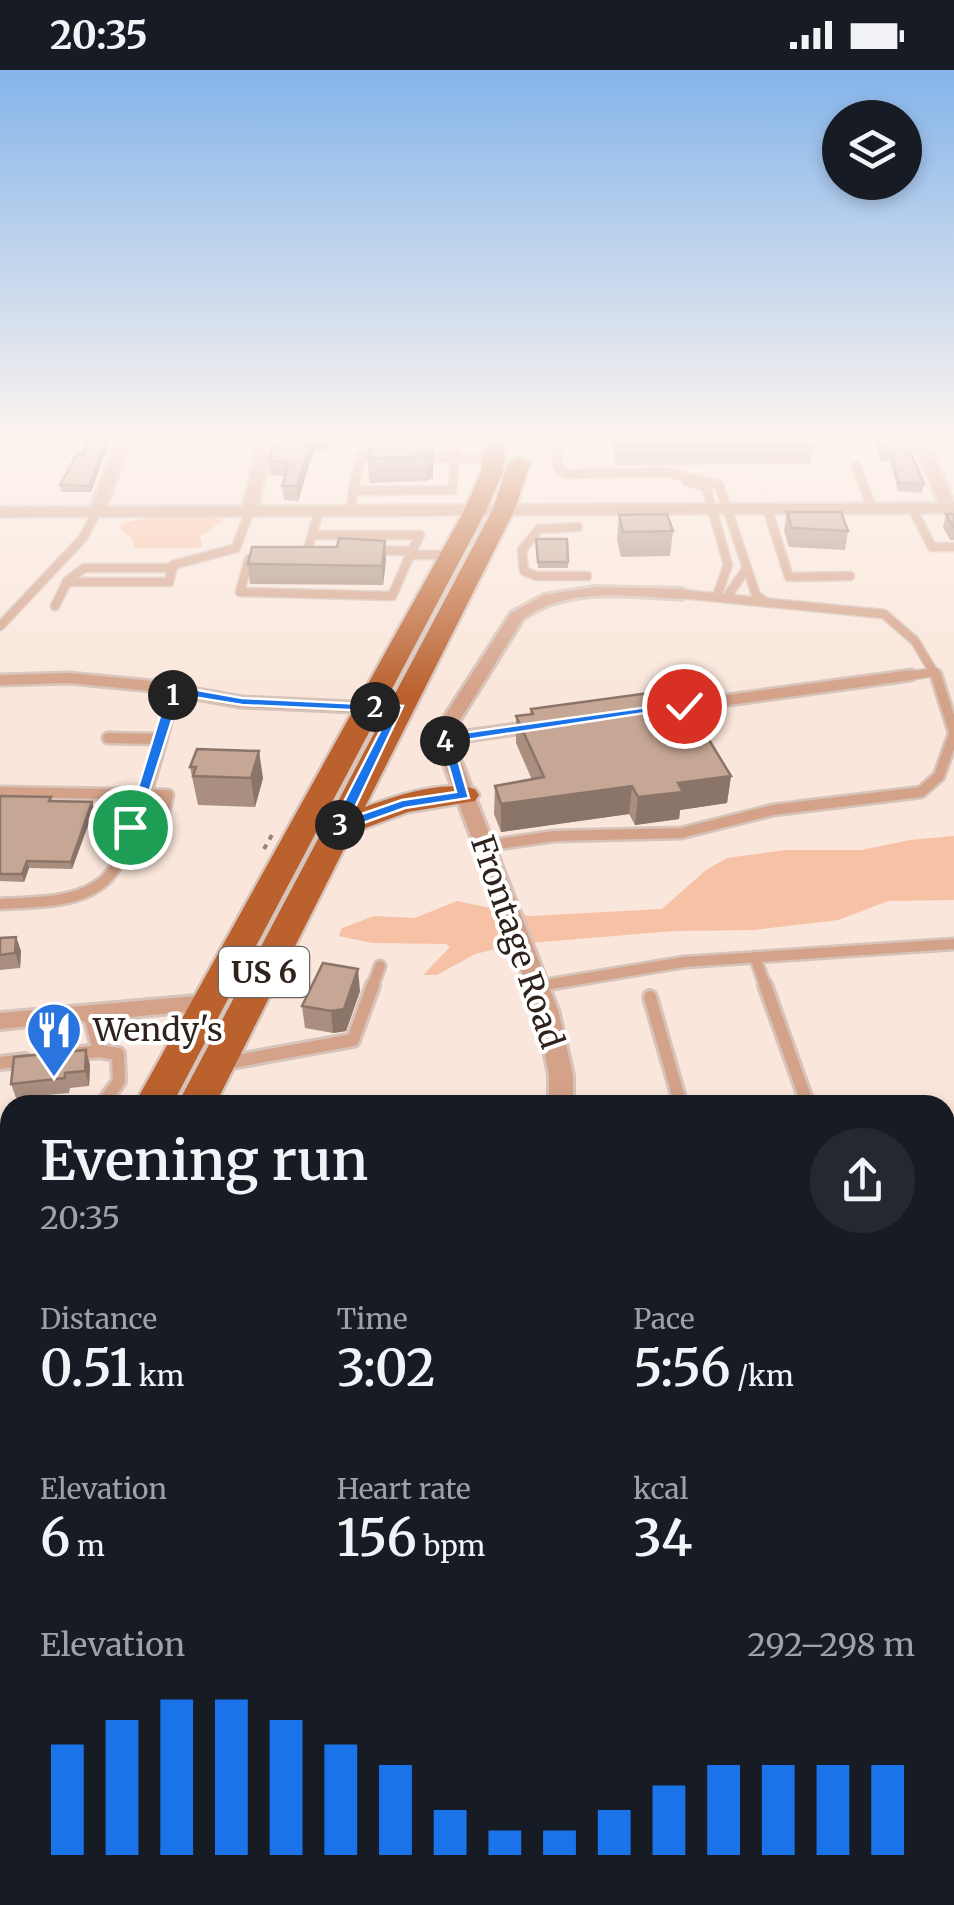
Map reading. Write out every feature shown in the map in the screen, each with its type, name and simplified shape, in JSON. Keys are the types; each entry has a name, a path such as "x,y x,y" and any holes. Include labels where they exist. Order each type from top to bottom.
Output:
{"main road":[{"name":"US 6","path":"201,1095 338,827 384,708 451,554 469,523"},
{"name":"US 6","path":"158,1095 208,1003 496,523"},
{"path":"338,827 402,804 464,795"}],"street":[{"path":"445,739 449,722 517,616 527,607 575,594 682,594"},
{"name":"Frontage Road","path":"445,739 538,986 558,1056 560,1095"},
{"path":"0,1021 208,1003"}],"lane":[{"path":"0,626 83,538 91,523"},
{"path":"66,582 169,582 172,568 181,560 212,558 236,548 245,523"},
{"path":"289,558 308,557 316,523"},
{"path":"721,597 728,565 722,523"},
{"path":"727,523 756,595 769,605"},
{"path":"772,523 790,577 850,576"},
{"path":"920,523 932,547 954,547"},
{"path":"578,527 539,528 522,550 524,571 536,576 587,576"},
{"path":"269,558 249,558 240,592 392,596 420,535 314,535"},
{"path":"310,549 327,550"},
{"path":"361,550 451,554"},
{"path":"55,606 66,582 84,568 172,568"},
{"path":"721,597 747,568"},
{"path":"682,594 726,578"},
{"path":"485,846 554,836 681,833 773,810 921,792 939,776 954,733 935,672 915,641 884,614 682,594"},
{"path":"665,709 935,672"},
{"path":"0,680 69,678 242,702 384,708"},
{"path":"0,904 70,897 107,879 126,843 175,690"},
{"path":"445,739 544,726"},
{"path":"108,738 159,738"},
{"path":"0,792 168,796 160,828"},
{"path":"538,986 684,962 954,944"},
{"path":"754,958 804,1095"},
{"path":"217,1064 353,1040 380,966"},
{"path":"650,997 677,1095"},
{"path":"90,1012 99,1050"},
{"path":"60,1056 99,1050 118,1054 119,1082 109,1095"},
{"path":"0,1063 40,1058"}],"shaded area":[{"path":"220,523 200,536 202,546 198,548 134,548 133,540 120,529 121,524"},
{"path":"954,836 954,900 888,901 838,920 754,930 674,931 518,944 475,954 437,975 423,975 450,947 446,944 372,943 339,936 342,928 374,916 415,918 457,901 530,916 662,909 706,870 727,858 786,850 862,850"}],"building":[{"path":"621,523 670,523 673,531 623,532"},
{"path":"790,523 845,523 848,531 792,528"},
{"path":"339,538 385,541 382,566 248,564 252,547 337,547"},
{"path":"536,539 567,539 568,562 538,562"},
{"path":"678,689 731,776 678,783 683,792 638,797 632,786 501,804 495,786 544,777 516,716 533,714 531,709"},
{"path":"197,749 259,751 251,778 193,776 196,767 190,767"},
{"path":"0,796 92,802 71,862 27,861 22,874 0,874"},
{"path":"16,937 15,953 0,955 0,938"},
{"path":"323,963 358,969 344,1009 302,1006"},
{"path":"86,1050 85,1071 65,1073 65,1078 11,1084 14,1057"}],"place":[{"name":"Wendy's","path":"54,1079"}],"route":[{"path":"130,827 175,690 242,702 399,709 338,827 402,804 464,795 445,739 684,706"}]}
